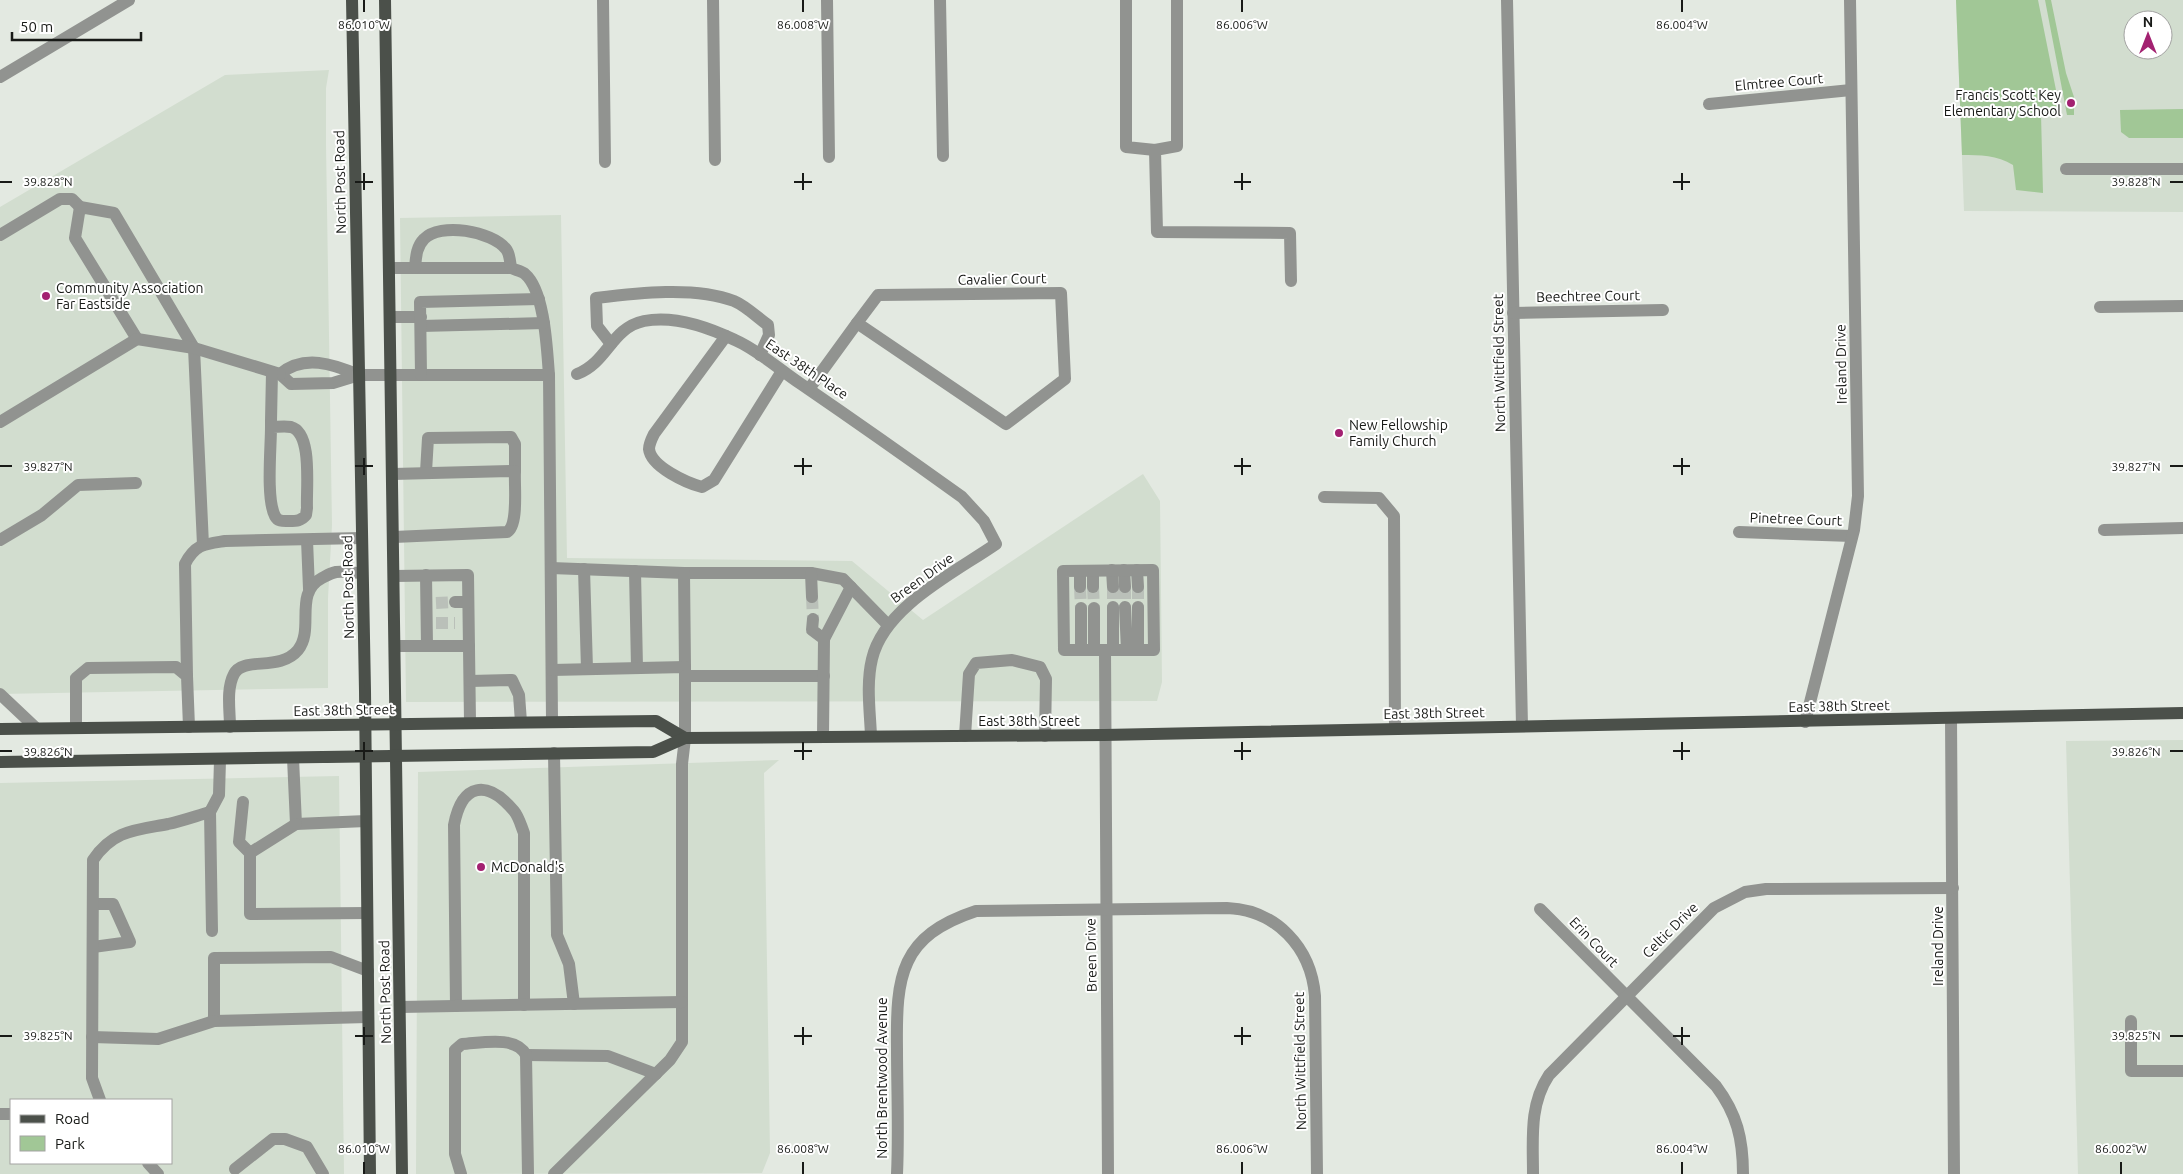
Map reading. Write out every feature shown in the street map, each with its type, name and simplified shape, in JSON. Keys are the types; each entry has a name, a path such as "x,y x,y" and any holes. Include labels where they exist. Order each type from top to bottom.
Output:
{"main road":[{"name":"North Post Road","path":"352,0 368,913 370,1174"},
{"name":"North Post Road","path":"385,0 392,375 402,1174"},
{"name":"East 38th Street","path":"0,762 653,752 685,738 1045,736 2183,713"},
{"name":"East 38th Street","path":"0,729 656,721 685,738"}],"street":[{"path":"0,77 129,0"},
{"path":"603,0 605,162"},
{"path":"713,0 715,160"},
{"path":"827,0 829,157"},
{"path":"940,0 943,156"},
{"path":"1126,0 1126,147 1155,150 1177,146 1177,0"},
{"name":"North Wittfield Street","path":"1507,0 1522,726"},
{"name":"Ireland Drive","path":"1805,722 1852,536 1858,479 1850,0"},
{"name":"Elmtree Court","path":"1709,104 1852,90"},
{"path":"1155,150 1157,232 1290,233 1291,281"},
{"path":"2066,169 2183,169"},
{"path":"0,235 60,199 72,199 80,208 114,214 194,348 203,545"},
{"path":"80,208 75,238 137,339"},
{"path":"415,268 416,253 423,240 433,232 448,230 466,231 495,240 506,249 511,268"},
{"path":"390,268 511,268 526,274 538,299 544,323 549,375 552,721"},
{"path":"611,344 597,326 596,298 626,294 704,293 735,302 768,325 769,335 760,355"},
{"name":"Cavalier Court","path":"809,389 857,323 878,295 1061,293 1065,379 1006,424 857,323"},
{"path":"421,375 420,302 538,299"},
{"path":"2100,308 2183,306"},
{"name":"Beechtree Court","path":"1513,313 1663,310"},
{"path":"391,317 421,321 544,323"},
{"name":"East 38th Place","path":"577,374 600,360 618,334 631,326 657,320 698,325 726,336 760,355 962,497 984,521 996,544"},
{"path":"726,336 654,434 649,449 654,462 688,484 702,487 714,480 782,371"},
{"path":"0,422 137,339 194,348 276,373 291,384 333,383 359,375 549,375"},
{"path":"276,373 291,365 330,363 359,375"},
{"path":"271,426 292,427 299,432 305,442 307,508 306,514 297,521 280,521 276,518 273,507 271,426 276,373"},
{"path":"394,537 507,532 511,529 514,521 515,444 511,437 428,438 426,472"},
{"path":"393,474 515,471"},
{"path":"0,540 42,514 78,485 136,484"},
{"path":"1324,497 1379,498 1394,516 1395,728"},
{"path":"2104,530 2183,528"},
{"name":"Pinetree Court","path":"1740,532 1852,536"},
{"path":"189,727 185,564 192,552 203,545 225,541 362,538"},
{"path":"230,727 230,688 234,673 244,665 268,664 289,660 300,648 306,629 306,602 309,589 307,540"},
{"name":"Breen Drive","path":"871,736 871,667 877,644 888,625 912,601 996,544"},
{"path":"551,568 684,573 811,573 843,579 888,625"},
{"path":"584,570 587,670"},
{"path":"1124,570 1125,587 1124,570"},
{"path":"1153,570 1154,650 1064,650 1063,571 1087,571 1153,570"},
{"path":"635,571 637,668"},
{"path":"1087,571 1087,587"},
{"path":"309,589 317,581 334,572 362,573"},
{"path":"554,1174 670,1060 682,1042 682,764 685,738 684,573"},
{"path":"811,573 812,597"},
{"path":"394,576 468,575 470,722"},
{"path":"426,576 431,603 432,623 427,646"},
{"path":"823,736 824,639 851,587"},
{"path":"455,602 468,602"},
{"path":"1098,650 1126,607 1132,650"},
{"path":"1081,608 1098,650"},
{"path":"1094,608 1098,650"},
{"path":"813,619 812,630 824,639"},
{"path":"455,623 469,623"},
{"path":"395,646 469,646"},
{"name":"Breen Drive","path":"1098,650 1104,735 1108,1174"},
{"path":"965,736 969,674 976,664 1012,660 1040,668 1046,679 1045,736"},
{"path":"76,728 76,678 88,668 176,667 187,676"},
{"path":"552,670 637,668 685,672 824,676"},
{"path":"470,681 512,680 519,695 520,722"},
{"path":"0,694 36,728"},
{"name":"Ireland Drive","path":"1951,718 1954,1174"},
{"path":"554,753 557,936 569,964 574,1004"},
{"path":"293,758 296,824"},
{"path":"212,931 210,812 219,795 220,760"},
{"path":"456,1006 454,825 457,808 463,797 470,792 481,790 494,794 515,812 524,833 524,1005"},
{"path":"243,802 239,842 250,853 250,914 368,913"},
{"path":"100,1099 92,1078 93,860 103,845 132,830 169,824 210,812"},
{"path":"250,853 296,824 366,821"},
{"name":"Celtic Drive","path":"1533,1174 1533,1117 1541,1088 1554,1069 1704,916 1726,900 1745,892 1766,889 1953,888"},
{"path":"93,904 113,904 130,942 93,947"},
{"name":"North Wittfield Street","path":"1106,910 1235,909 1251,911 1279,926 1291,937 1305,957 1314,988 1317,1174"},
{"name":"Erin Court","path":"1540,909 1716,1086 1726,1099 1741,1135 1743,1174"},
{"name":"North Brentwood Avenue","path":"897,1174 897,1000 904,969 916,948 939,926 976,911 1106,910"},
{"path":"214,1021 214,958 331,957 368,971"},
{"path":"400,1007 682,1002"},
{"path":"92,1037 158,1038 214,1021 368,1017"},
{"path":"2131,1022 2132,1071 2183,1071"},
{"path":"461,1174 455,1154 455,1050 462,1044 514,1043 522,1048 526,1055 528,1174"},
{"path":"526,1055 608,1056 656,1074"},
{"path":"235,1169 273,1138 285,1139 307,1147 323,1174"},
{"path":"149,1164 158,1174"}],"shaded area":[{"name":"Francis Scott Key Elementary School","path":"1956,0 2183,0 2183,212 1964,211"},
{"path":"329,70 326,88 326,145 332,525 328,598 328,688 0,694 0,207 225,75"},
{"path":"561,215 567,558 852,561 923,620 1143,474 1160,501 1162,682 1157,701 406,702 400,218"},
{"path":"2183,740 2183,1174 2078,1174 2066,741"},
{"path":"779,760 764,773 770,1153 762,1173 416,1174 418,772"},
{"path":"339,776 344,1174 0,1174 0,783"}],"green space":[{"path":"1956,0 2038,0 2061,115 2041,114 2043,193 2016,190 2013,165 2001,159 1988,156 1962,155"},
{"path":"2045,0 2051,0 2066,73 2074,97 2074,115 2067,115"},
{"path":"2183,109 2183,138 2129,138 2121,132 2120,110"}],"tunnel":[{"path":"1080,587 1081,608"},
{"path":"1093,587 1094,608"},
{"path":"1113,587 1113,607"},
{"path":"1125,587 1125,607"},
{"path":"1138,587 1138,607"},
{"path":"812,597 813,619"},
{"path":"436,603 455,602"},
{"path":"436,623 455,623"}],"place":[{"name":"Francis Scott Key Elementary School","path":"2071,103"},
{"name":"Community Association Far Eastside","path":"46,296"},
{"name":"New Fellowship Family Church","path":"1339,433"},
{"name":"McDonald's","path":"481,867"}]}
